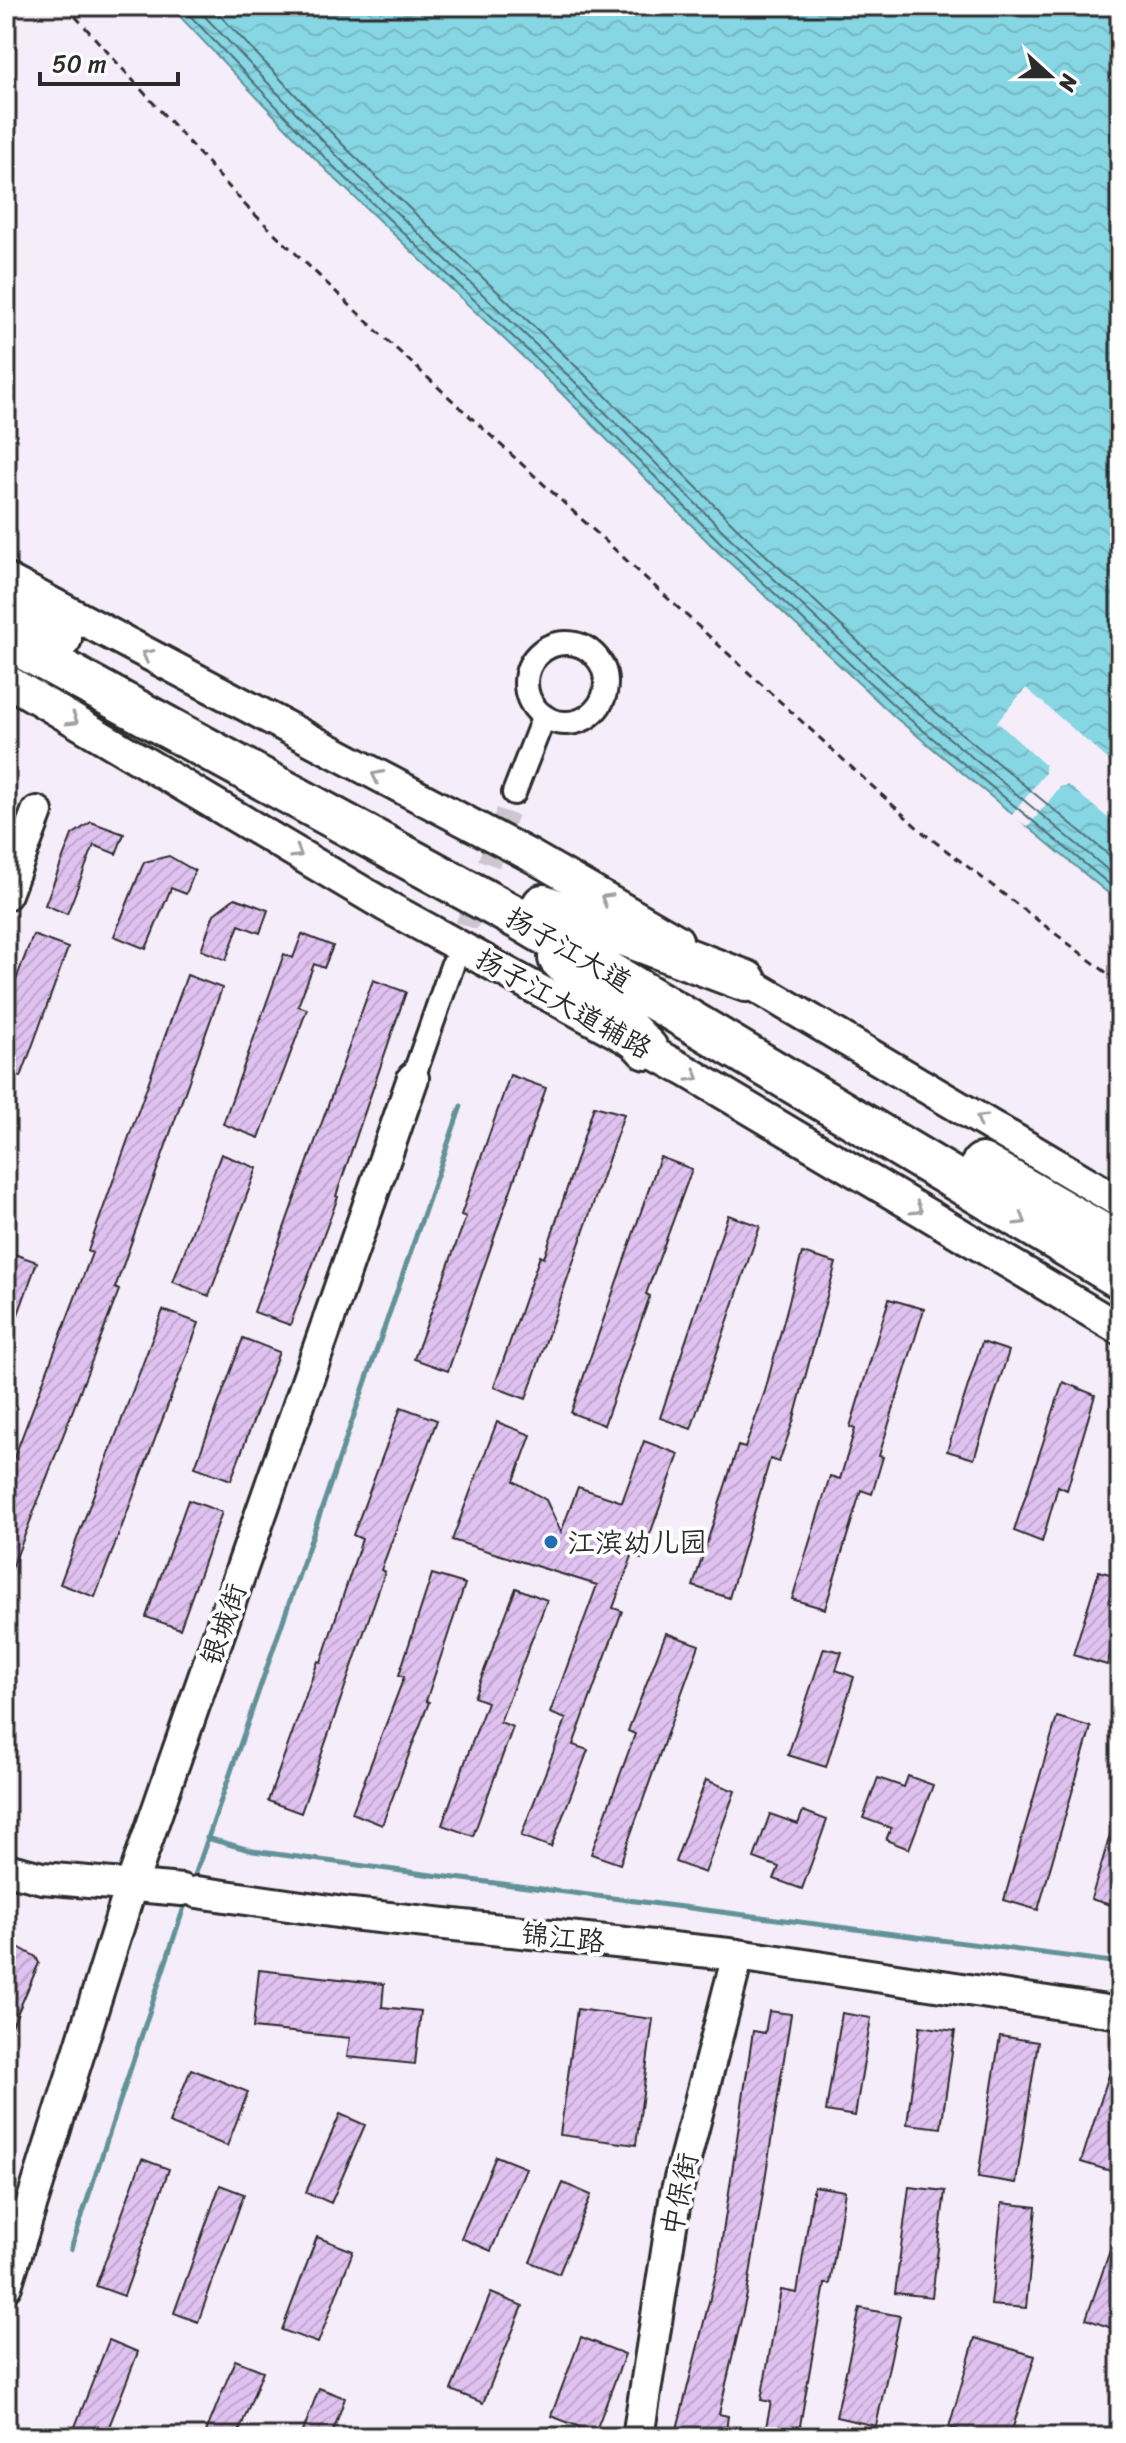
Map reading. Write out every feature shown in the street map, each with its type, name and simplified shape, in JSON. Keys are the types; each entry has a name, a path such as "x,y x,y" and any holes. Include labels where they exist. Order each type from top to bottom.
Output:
{"highway":[{"name":"扬子江大道","path":"6,608 533,913 1120,1244"},
{"name":"扬子江大道","path":"6,639 221,758 533,913 1120,1278"},
{"path":"6,662 120,716 221,758"},
{"path":"533,913 746,981"},
{"path":"533,913 647,1049"}],"street":[{"path":"6,579 531,856 1120,1202"},
{"name":"扬子江大道辅路","path":"6,680 386,906 647,1049 1120,1329"},
{"path":"514,793 544,716"},
{"path":"6,894 37,812"},
{"name":"银城街","path":"6,2286 132,1883 452,966"},
{"name":"锦江路","path":"6,1869 42,1878 132,1883 351,1914 738,1955 1120,2013"},
{"name":"中保街","path":"638,2437 676,2194 738,1955"}],"path":[{"path":"66,6 247,207 378,332 921,831 1120,983"}],"water":[{"path":"170,6 1120,6 1120,903 896,718 716,550 561,393 327,171"}],"pier":[{"path":"1026,688 1120,770 1120,828 1068,785 1060,787 1028,827 1011,816 1045,773 1045,765 997,722"}],"building":[{"path":"91,822 124,834 116,854 94,845 67,914 45,905 72,835"},
{"path":"169,856 195,871 186,894 171,888 146,949 114,936 144,862"},
{"path":"235,898 268,910 260,933 239,925 226,960 201,950 214,914"},
{"path":"302,934 333,946 324,968 314,964 298,1006 307,1009 259,1138 223,1124 284,954 293,958"},
{"path":"33,935 68,948 21,1077 6,1071 6,1006"},
{"path":"187,975 222,988 115,1288 119,1290 6,1584 6,1479 92,1253 88,1251"},
{"path":"373,980 406,992 338,1197 290,1325 254,1312"},
{"path":"510,1075 546,1088 448,1371 414,1359 466,1217 461,1215"},
{"path":"594,1106 624,1114 526,1399 494,1387 540,1256 544,1258"},
{"path":"221,1154 257,1168 209,1296 173,1282"},
{"path":"660,1157 692,1169 646,1294 650,1296 604,1425 571,1413"},
{"path":"728,1215 760,1226 691,1429 660,1418"},
{"path":"6,1251 37,1262 8,1342 6,1341"},
{"path":"802,1253 836,1263 793,1422 779,1462 770,1459 729,1598 693,1586 738,1446 745,1448 765,1391"},
{"path":"889,1299 924,1309 879,1456 883,1457 872,1494 861,1490 825,1609 792,1599 830,1476 840,1479 855,1429 850,1427"},
{"path":"163,1310 199,1323 95,1597 60,1584"},
{"path":"243,1338 279,1352 231,1480 195,1467"},
{"path":"982,1342 1009,1351 974,1459 947,1451"},
{"path":"1063,1382 1095,1395 1067,1490 1058,1486 1042,1542 1014,1531"},
{"path":"401,1407 437,1420 381,1570 385,1572 301,1813 268,1801 318,1661 321,1662 362,1539 353,1535"},
{"path":"497,1422 531,1435 514,1481 546,1500 561,1532 578,1487 622,1502 644,1441 679,1454 641,1559 632,1556 613,1608 622,1611 573,1745 588,1750 551,1847 521,1836 566,1719 550,1713 597,1585 452,1540"},
{"path":"188,1500 222,1512 180,1629 146,1617"},
{"path":"1099,1571 1120,1577 1120,1623 1107,1665 1073,1655"},
{"path":"432,1574 465,1584 426,1701 429,1702 382,1825 352,1813 404,1677 399,1675"},
{"path":"516,1588 547,1600 500,1722 513,1727 473,1836 442,1825 487,1702 474,1697"},
{"path":"666,1633 699,1645 620,1864 591,1854 635,1734 628,1731"},
{"path":"824,1648 842,1652 836,1670 854,1677 826,1767 788,1755"},
{"path":"1057,1717 1091,1727 1038,1910 1004,1900"},
{"path":"908,1776 933,1785 909,1849 886,1840 891,1828 863,1818 878,1778 904,1787"},
{"path":"706,1780 735,1791 705,1873 675,1862"},
{"path":"803,1811 827,1820 802,1889 774,1879 779,1867 754,1858 770,1814 798,1824"},
{"path":"1116,1815 1120,1816 1120,1908 1091,1899"},
{"path":"20,1948 36,1957 39,1963 6,2040 6,1950"},
{"path":"259,1970 384,1984 382,2007 421,2011 415,2064 347,2057 350,2038 253,2028"},
{"path":"577,2009 653,2019 636,2145 560,2135"},
{"path":"769,2011 791,2014 747,2294 719,2414 728,2416 725,2437 675,2437 718,2266 753,2031 765,2033"},
{"path":"842,2013 871,2018 855,2116 826,2111"},
{"path":"920,2026 955,2031 941,2128 907,2124"},
{"path":"1000,2036 1038,2042 1016,2183 978,2177"},
{"path":"1117,2050 1120,2050 1120,2174 1081,2162"},
{"path":"191,2069 248,2092 227,2146 169,2123"},
{"path":"340,2114 365,2125 331,2203 306,2192"},
{"path":"496,2156 526,2168 491,2251 461,2238"},
{"path":"142,2159 169,2169 124,2296 96,2286"},
{"path":"563,2183 591,2195 559,2274 530,2262"},
{"path":"220,2185 244,2194 198,2322 174,2313"},
{"path":"814,2186 845,2191 830,2284 825,2284 798,2437 764,2437 771,2402 761,2400 781,2290 797,2293"},
{"path":"909,2187 945,2191 932,2297 895,2293"},
{"path":"1002,2203 1036,2207 1026,2308 991,2305"},
{"path":"1120,2229 1120,2331 1086,2319"},
{"path":"317,2237 353,2251 318,2343 282,2330"},
{"path":"491,2293 523,2306 483,2403 451,2390"},
{"path":"860,2308 900,2316 876,2426 836,2417"},
{"path":"581,2337 625,2354 595,2433 551,2416"},
{"path":"975,2338 1035,2356 1010,2437 982,2437 949,2427"},
{"path":"109,2340 138,2352 105,2437 71,2437"},
{"path":"235,2360 263,2371 237,2437 204,2437"},
{"path":"319,2388 345,2398 331,2437 301,2437"}],"waterway":[{"path":"192,1884 461,1106"},
{"path":"207,1838 253,1851 1120,1963"},
{"path":"71,2249 186,1901"}],"tunnel":[{"path":"455,957 514,793"}],"place":[{"name":"江滨幼儿园","path":"551,1542"}]}
